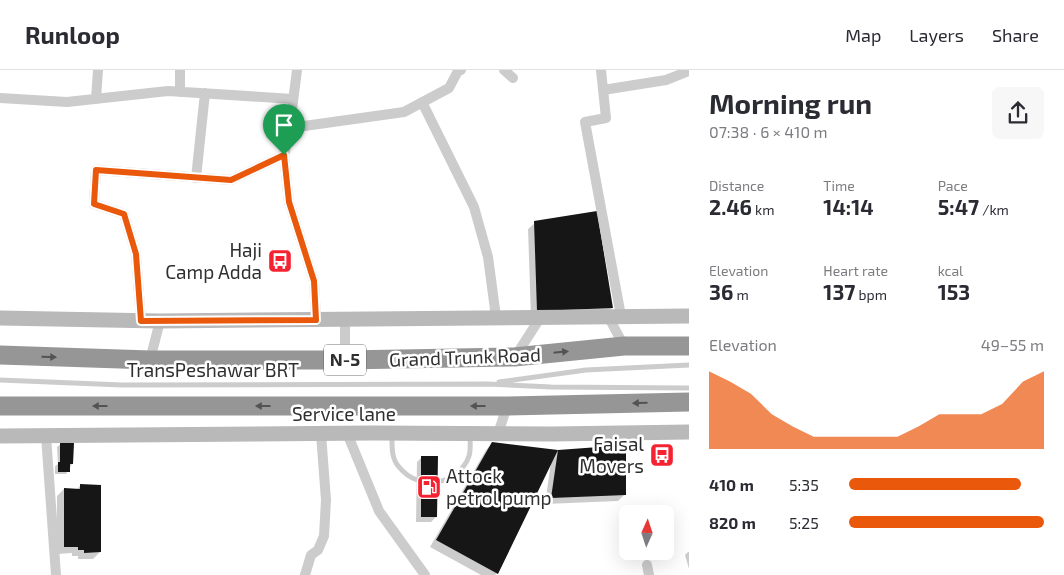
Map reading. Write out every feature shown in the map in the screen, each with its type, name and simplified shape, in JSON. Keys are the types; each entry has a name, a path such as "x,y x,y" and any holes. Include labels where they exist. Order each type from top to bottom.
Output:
{"highway":[{"name":"Grand Trunk Road","path":"0,355 150,360 345,360 514,357 624,346 689,346"},
{"path":"0,406 507,406 689,402"}],"street":[{"path":"96,99 98,70"},
{"path":"180,70 180,92"},
{"path":"297,70 290,128 284,155 289,202 314,281 316,320"},
{"path":"290,128 404,112 449,88 458,71 461,70"},
{"path":"504,70 513,78"},
{"path":"601,70 606,118 585,122 614,316 624,346"},
{"path":"603,90 666,80 689,71"},
{"path":"0,98 67,102 168,91 293,99"},
{"path":"196,178 205,93"},
{"path":"422,102 474,207 488,257 496,317"},
{"path":"141,321 136,254 124,214 94,204 96,170 231,180 284,155"},
{"path":"0,318 160,322 689,316"},
{"path":"514,357 540,318"},
{"path":"345,320 345,360"},
{"path":"150,360 160,322"},
{"path":"498,434 507,406"},
{"name":"Service lane","path":"0,436 689,432"},
{"path":"305,575 311,555 318,550 324,536 326,500 321,434"},
{"path":"347,434 379,511 425,575"},
{"path":"46,436 56,575"}],"lane":[{"name":"TransPeshawar BRT","path":"487,384 595,369 689,365"},
{"name":"TransPeshawar BRT","path":"0,380 122,385 487,384 551,387 689,388"},
{"path":"392,433 392,451 399,467 412,478 429,483 446,480 461,470 470,455 470,434"}],"building":[{"path":"597,211 613,308 537,311 534,221"},
{"path":"60,442 74,443 73,464 70,464 70,472 58,472"},
{"path":"492,442 558,450 498,574 436,540"},
{"path":"626,445 626,495 551,498 558,450"},
{"name":"Attock petrol pump","path":"421,456 438,456 437,517 421,517"},
{"path":"80,484 101,485 101,552 84,553 84,550 78,550 78,547 64,547 64,488 80,489"}],"place":[{"name":"Haji Camp Adda","path":"280,261"},
{"name":"Faisal Movers","path":"662,455"},
{"name":"Attock petrol pump","path":"429,487"}],"route":[{"path":"284,155 289,202 314,281 316,320 141,321 136,254 124,214 94,204 96,170 231,180 284,155"}]}
